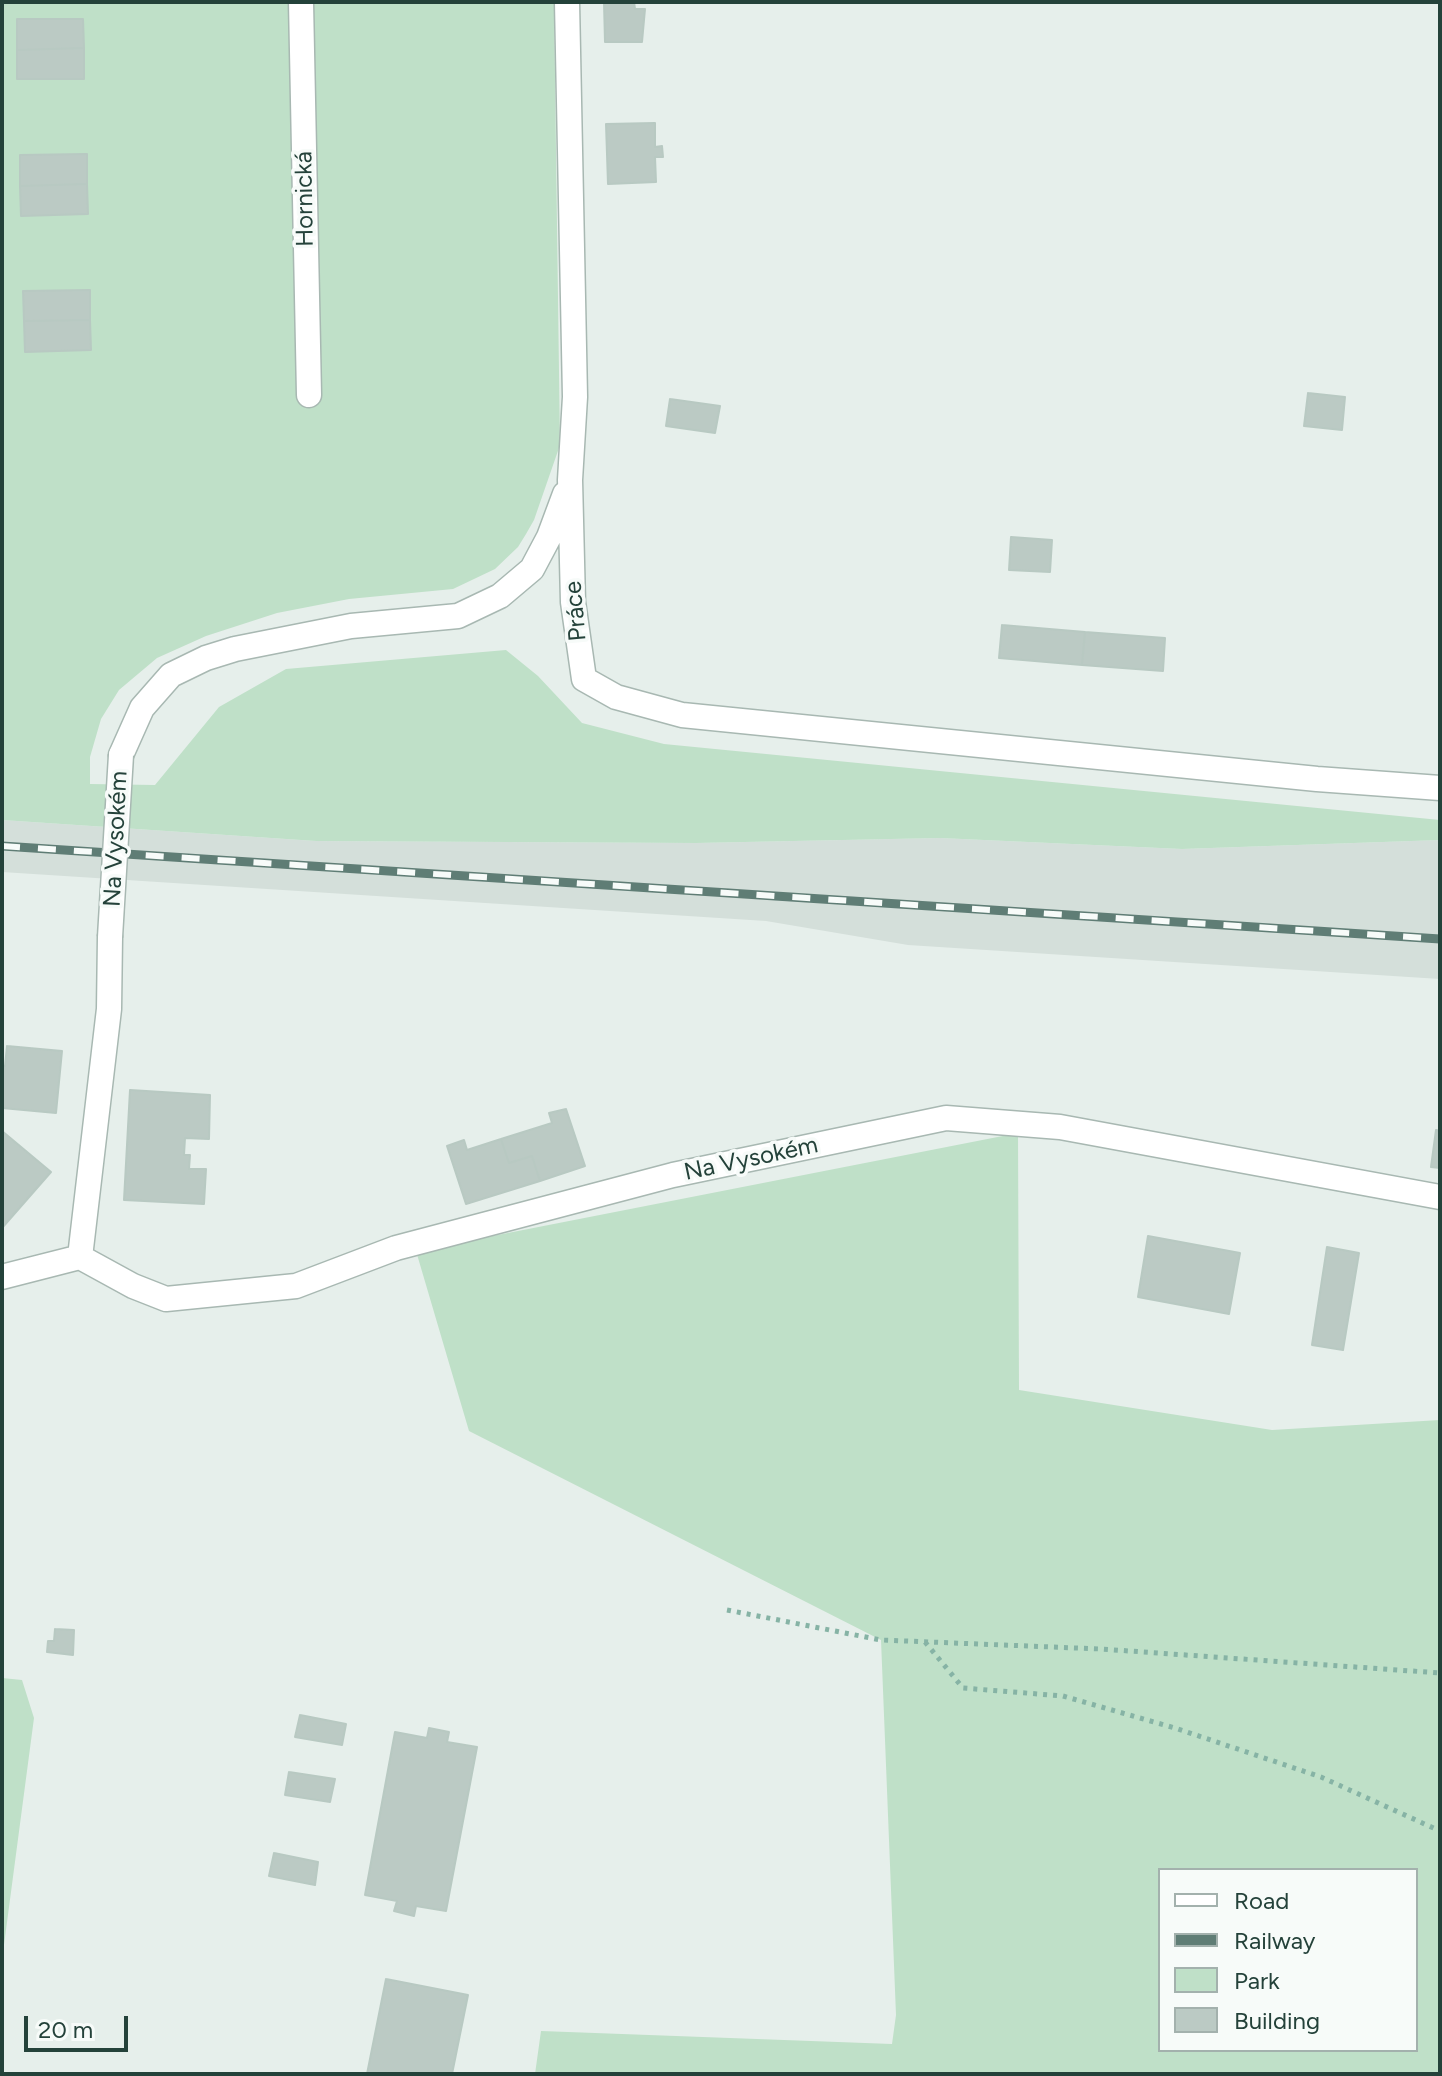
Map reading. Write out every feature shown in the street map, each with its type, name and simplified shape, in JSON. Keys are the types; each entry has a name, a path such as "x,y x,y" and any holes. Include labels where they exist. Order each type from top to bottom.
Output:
{"street":[{"name":"Hornická","path":"301,2 309,395"},
{"name":"Práce","path":"567,2 575,397 570,480 573,602 584,679 616,697 682,715 1317,779 1440,788"},
{"name":"Na Vysokém","path":"570,480 549,537 532,569 500,596 458,616 351,626 235,649 206,658 171,675 142,708 121,755 109,1009 80,1257 133,1286 166,1299 296,1286 396,1248 673,1175 946,1118 1060,1127 1440,1197"},
{"path":"2,1277 80,1257"}],"path":[{"path":"727,1610 881,1640 1101,1649 1440,1673"},
{"path":"925,1642 963,1688 1063,1696 1175,1728 1321,1777 1440,1831"}],"shaded area":[{"path":"2,820 316,841 696,843 940,838 1182,849 1440,840 1440,979 908,945 766,921 2,872"}],"green space":[{"path":"2,2 554,2 560,445 534,520 526,534 518,547 495,569 453,589 349,599 277,613 206,636 157,658 119,690 101,719 90,757 90,784 155,785 219,707 286,669 506,650 538,676 582,723 664,744 1440,820 1440,840 1182,849 940,838 696,843 316,841 2,820"},
{"path":"1018,1133 1019,1390 1272,1430 1440,1420 1440,2074 535,2074 541,2031 892,2044 896,2015 881,1640 469,1431 416,1251"},
{"path":"2,1678 22,1680 34,1718 2,1960"}],"building":[{"path":"604,2 634,2 635,9 645,9 642,42 605,42"},
{"path":"17,19 83,19 84,48 17,50"},
{"path":"84,48 84,79 17,79 17,50"},
{"path":"655,123 655,147 662,146 663,157 655,157 656,182 608,184 606,124"},
{"path":"87,154 87,184 20,186 20,155"},
{"path":"87,184 88,214 21,216 20,186"},
{"path":"90,290 90,320 24,321 23,291"},
{"path":"90,320 91,350 25,352 24,321"},
{"path":"1308,393 1345,397 1342,430 1304,426"},
{"path":"670,399 720,406 715,433 666,426"},
{"path":"1011,537 1052,540 1050,572 1009,570"},
{"path":"1002,625 1085,632 1082,665 999,658"},
{"path":"1085,632 1165,638 1163,671 1082,665"},
{"path":"7,1046 62,1051 56,1113 2,1108 2,1066 5,1066"},
{"path":"130,1090 210,1095 209,1139 185,1138 184,1155 190,1155 189,1169 206,1169 204,1204 124,1200"},
{"path":"566,1109 585,1166 540,1181 532,1156 509,1163 501,1139 552,1123 549,1113"},
{"path":"1436,1130 1440,1131 1440,1168 1431,1167"},
{"path":"2,1131 51,1172 2,1228"},
{"path":"501,1139 509,1163 532,1156 540,1181 466,1204 447,1146 464,1140 467,1150"},
{"path":"1148,1236 1240,1253 1229,1314 1138,1297"},
{"path":"1327,1247 1359,1253 1343,1350 1312,1345"},
{"path":"55,1629 74,1630 73,1655 47,1652 48,1641 54,1641"},
{"path":"300,1715 346,1724 342,1745 295,1737"},
{"path":"429,1728 449,1732 447,1742 477,1747 446,1911 416,1906 414,1916 394,1911 397,1901 365,1895 395,1732 427,1738"},
{"path":"289,1772 335,1779 330,1802 285,1795"},
{"path":"274,1853 318,1862 315,1885 269,1876"},
{"path":"386,1979 468,1995 452,2074 367,2074"}],"railway":[{"path":"2,846 1440,939"}]}
